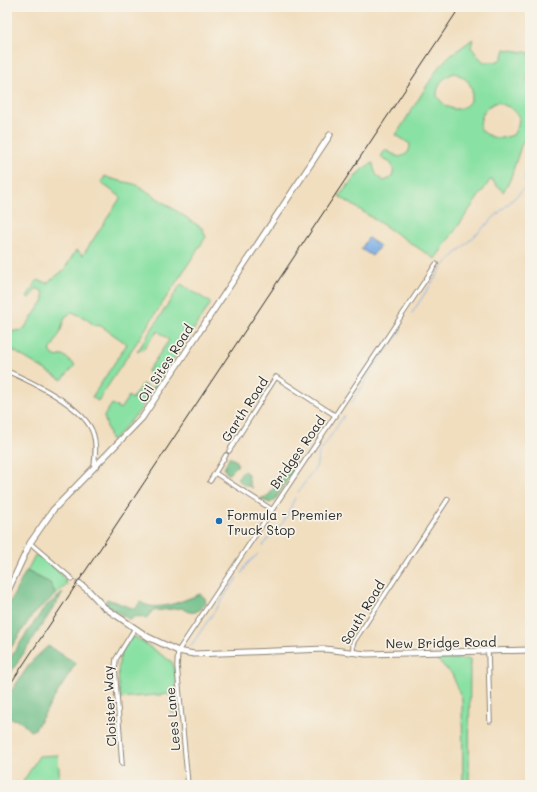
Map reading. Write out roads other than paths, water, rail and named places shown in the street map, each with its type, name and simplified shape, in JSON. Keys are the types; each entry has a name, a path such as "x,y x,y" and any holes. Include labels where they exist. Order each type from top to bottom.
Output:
{"street":[{"name":"Oil Sites Road","path":"7,593 30,543 53,510 142,418 330,135"},
{"name":"Bridges Road","path":"178,651 271,509 336,416 436,264"},
{"path":"7,371 41,388 81,414 90,427 95,440 94,468"},
{"name":"Garth Road","path":"229,451 276,377 336,416"},
{"name":"Garth Road","path":"210,481 226,455"},
{"path":"215,473 271,509"},
{"name":"South Road","path":"178,651 209,655 325,650 353,653 353,643 448,499"},
{"path":"30,543 72,579"},
{"path":"79,583 104,607 162,645 178,651"},
{"name":"Cloister Way","path":"122,764 115,668 116,659 135,628"},
{"name":"New Bridge Road","path":"353,653 488,652 530,650"},
{"name":"Lees Lane","path":"178,651 177,666 188,785"},
{"path":"488,652 490,721"}],"water":[{"path":"368,238 380,246 372,256 361,249"}],"waterway":[{"path":"530,163 527,179 530,189"},
{"path":"412,313 443,266 528,185"},
{"path":"351,404 379,360 401,331"},
{"path":"298,492 316,467 319,453 344,416"},
{"path":"263,545 284,521 295,498"},
{"path":"242,573 247,564 258,554"},
{"path":"190,647 237,578"}],"railway":[{"path":"7,689 460,7"}],"place":[{"name":"Formula - Premier Truck Stop","path":"219,521"}]}
